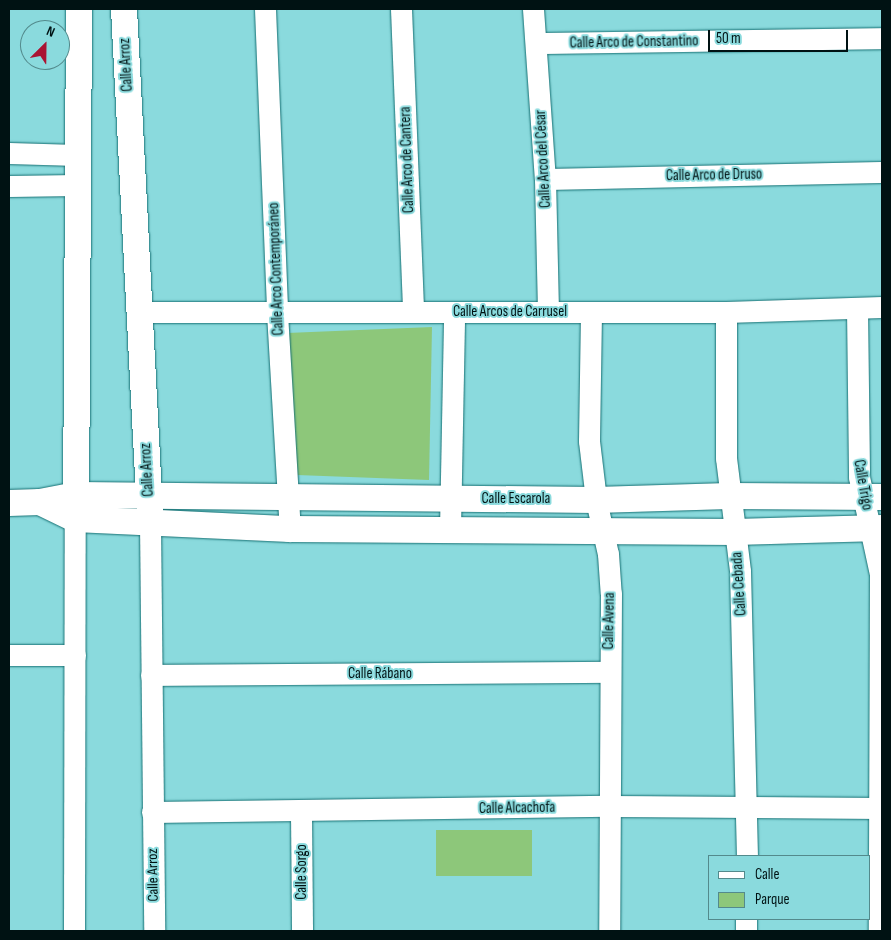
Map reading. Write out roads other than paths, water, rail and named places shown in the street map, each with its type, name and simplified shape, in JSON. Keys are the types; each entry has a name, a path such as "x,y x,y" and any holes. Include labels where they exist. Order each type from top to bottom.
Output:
{"main road":[{"path":"9,503 40,502 76,507 79,9"},
{"name":"Calle Arroz","path":"124,9 150,523"},
{"name":"Calle Escarola","path":"76,507 149,496 596,500 729,496 872,497"},
{"name":"Calle Escarola","path":"76,507 150,523 290,529 736,532 877,528"}],"street":[{"name":"Calle Arco Contemporáneo","path":"265,9 277,313 290,529"},
{"name":"Calle Arco de Cantera","path":"401,9 413,312"},
{"name":"Calle Arco del César","path":"533,9 545,179 548,310"},
{"name":"Calle Arco de Constantino","path":"536,43 882,38"},
{"path":"9,153 77,155"},
{"name":"Calle Arco de Druso","path":"545,179 882,172"},
{"path":"9,186 77,186"},
{"name":"Calle Arcos de Carrusel","path":"138,312 277,313 548,310 590,313 726,312 882,307"},
{"name":"Calle Trigo","path":"857,308 856,438 872,497 877,528 880,574 881,808 879,931"},
{"path":"450,529 454,312"},
{"name":"Calle Cebada","path":"726,312 729,496 736,532 740,571 747,855"},
{"name":"Calle Avena","path":"590,313 589,441 596,500 603,531 611,593 608,672 609,931"},
{"path":"74,931 76,507"},
{"name":"Calle Arroz","path":"150,523 154,931"},
{"path":"9,655 75,656"},
{"name":"Calle Rábano","path":"151,675 608,672"},
{"name":"Calle Alcachofa","path":"152,812 301,812 608,806 881,808"},
{"name":"Calle Sorgo","path":"301,812 302,931"}]}
